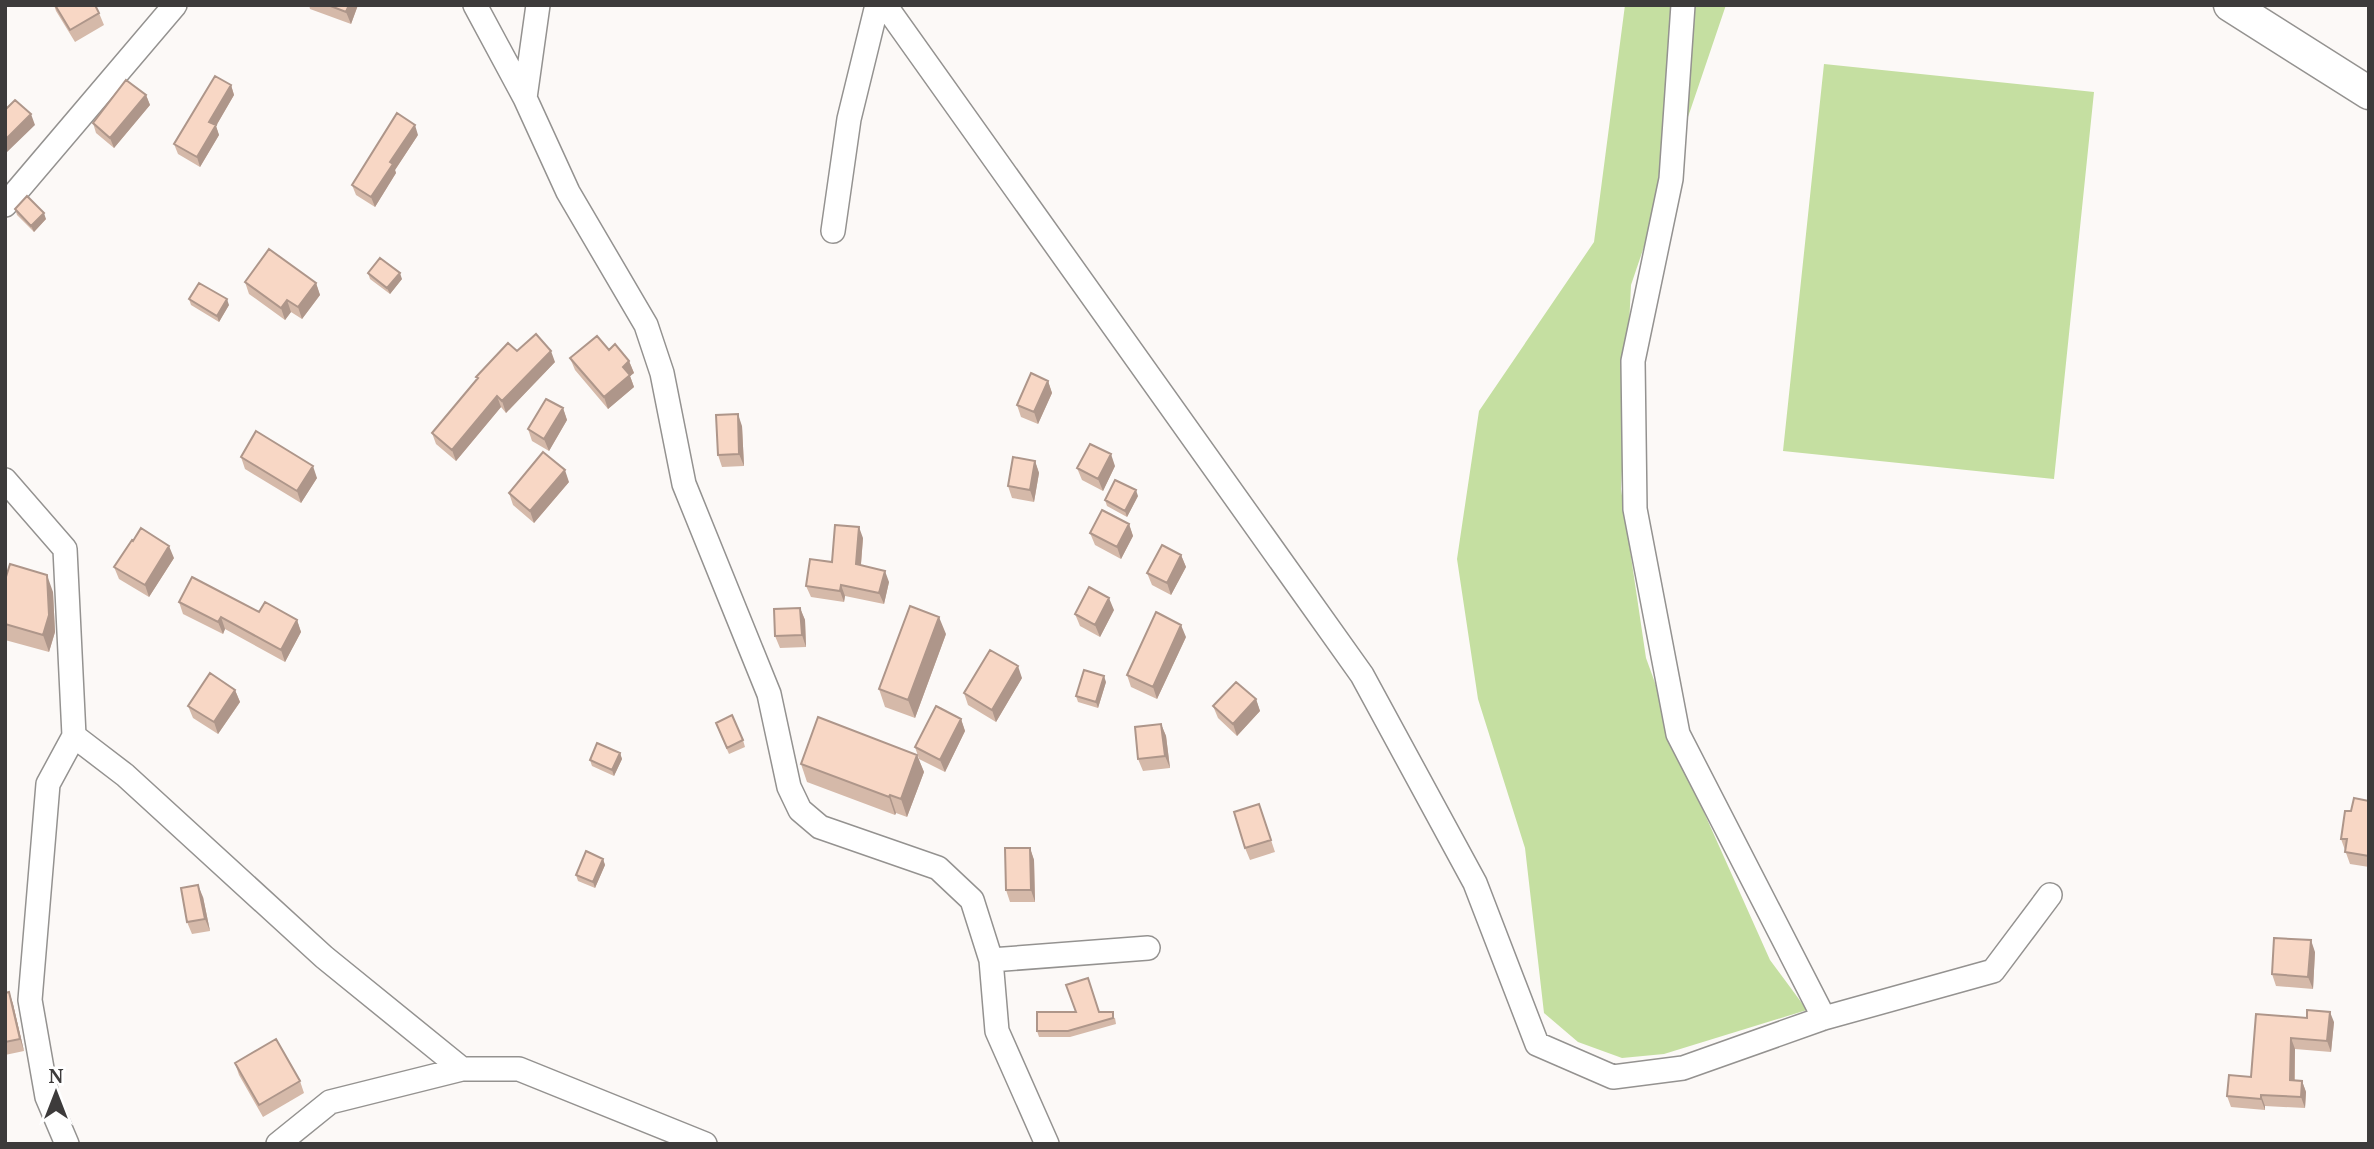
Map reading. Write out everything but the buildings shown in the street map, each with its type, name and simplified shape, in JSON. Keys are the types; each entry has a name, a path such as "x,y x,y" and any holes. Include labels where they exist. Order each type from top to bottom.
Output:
{"street":[{"path":"7,200 175,5"},
{"path":"475,5 525,98 568,192 646,325 663,373 684,484 769,694 789,787 800,810 820,827 938,868 972,900 991,960 997,1031 1047,1144"},
{"path":"525,98 538,5"},
{"path":"834,231 849,118 877,5"},
{"path":"885,5 1362,676 1475,883 1536,1044 1613,1077 1683,1068 1824,1018 1993,971 2050,895"},
{"path":"1683,5 1671,179 1633,361 1635,509 1678,734 1824,1018"},
{"path":"2230,5 2369,93"},
{"path":"5,480 65,549 74,736 48,784 30,1000 47,1097 67,1144"},
{"path":"74,736 125,775 324,957 462,1069"},
{"path":"991,960 1148,948"},
{"path":"278,1144 330,1102 462,1069 519,1069 705,1144"}],"green space":[{"path":"1625,5 1726,5 1631,285 1621,489 1646,658 1694,790 1770,960 1807,1010 1664,1054 1622,1058 1578,1042 1544,1013 1525,848 1478,699 1457,559 1479,411 1594,242"},
{"path":"1824,64 2094,92 2054,479 1783,451"}]}
